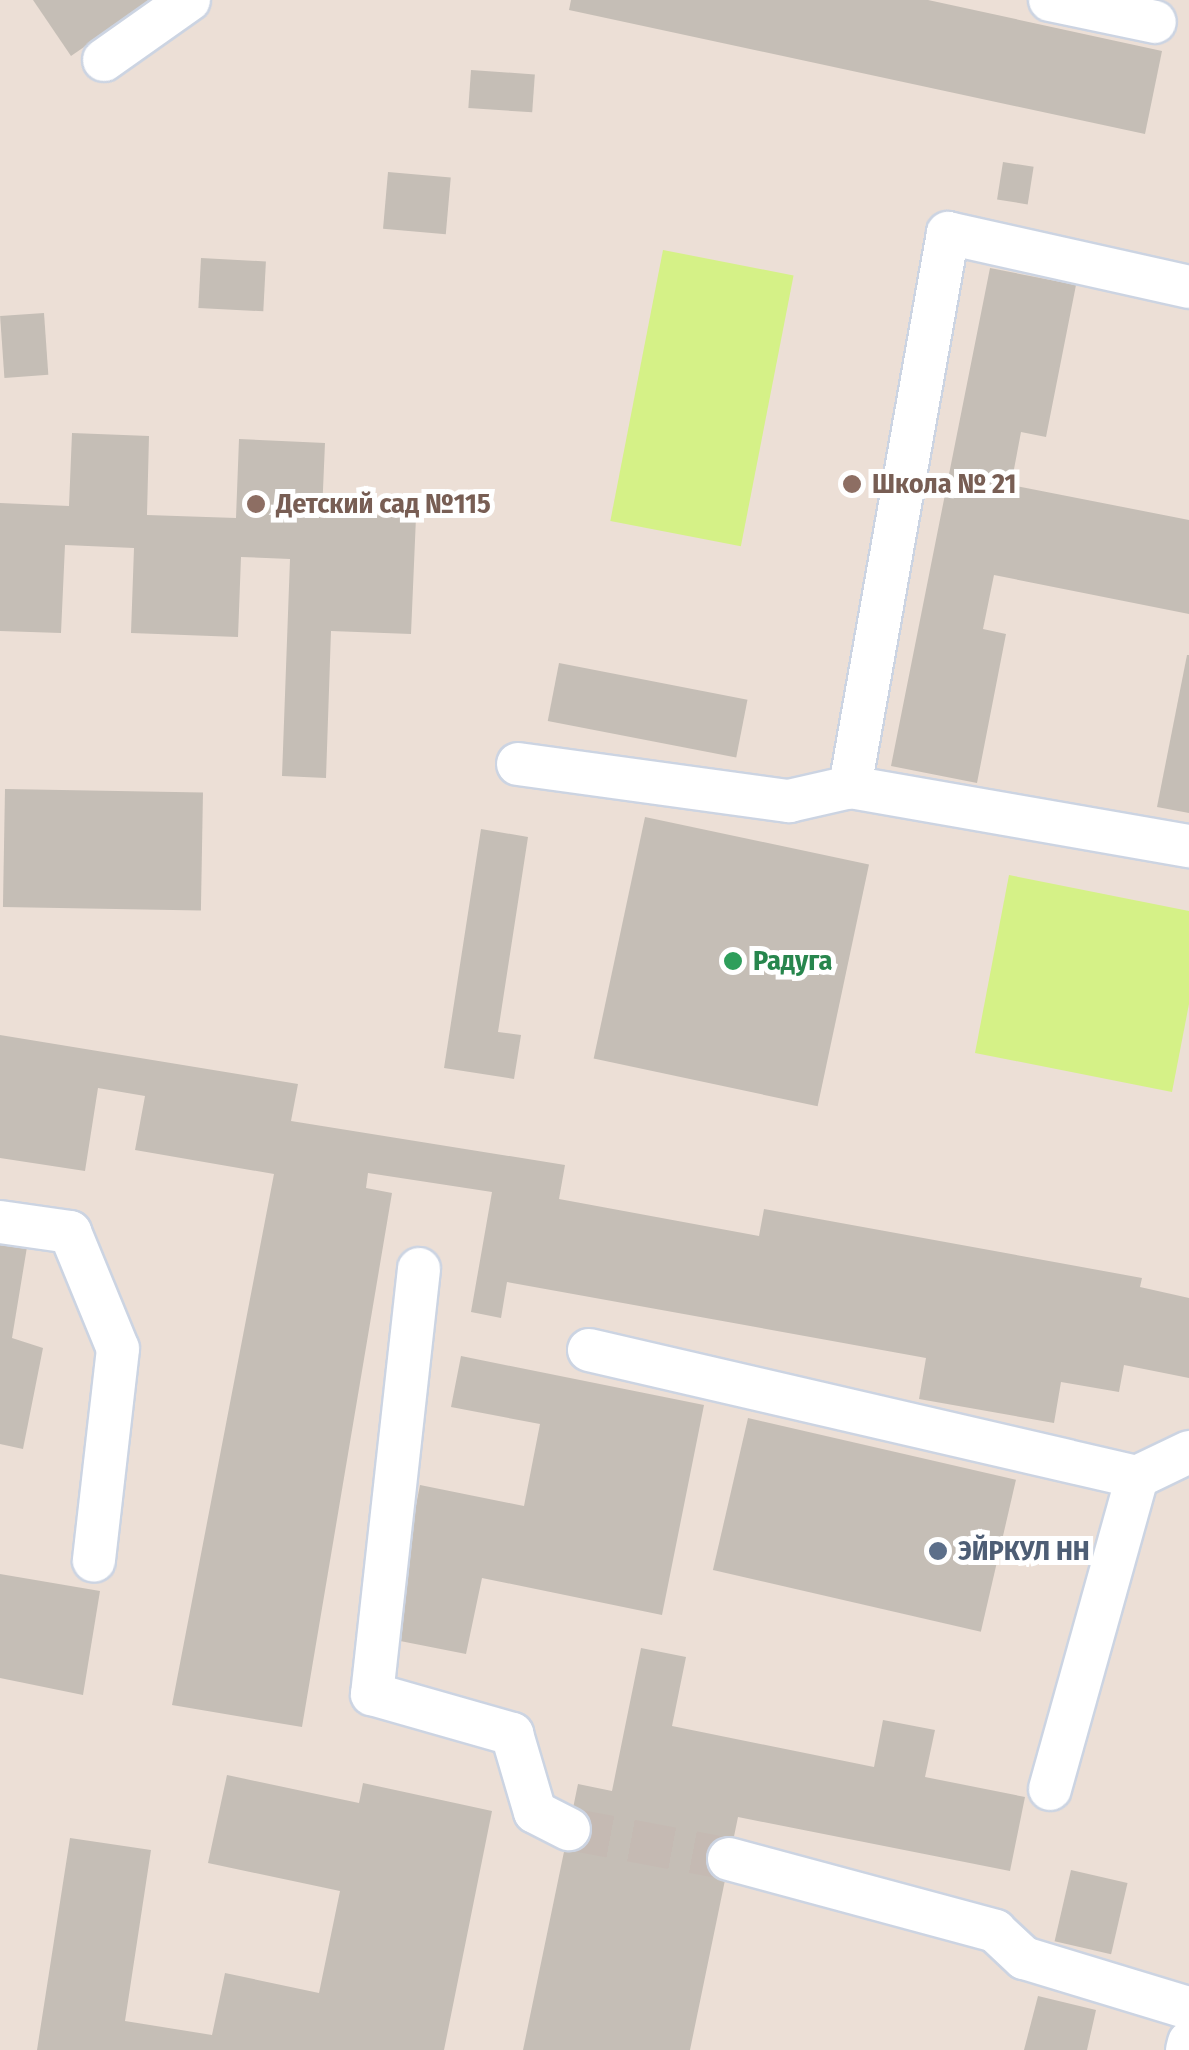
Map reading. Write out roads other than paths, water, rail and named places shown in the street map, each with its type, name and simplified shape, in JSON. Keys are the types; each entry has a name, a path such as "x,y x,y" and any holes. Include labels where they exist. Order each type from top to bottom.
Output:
{"street":[{"path":"104,60 189,0"},
{"path":"1050,0 1156,22"},
{"path":"850,788 948,233 1189,287"},
{"path":"518,764 789,801 850,788 1189,846"},
{"path":"0,1222 70,1232 118,1349 94,1561"},
{"path":"419,1269 372,1694 512,1734 535,1812 568,1829"},
{"path":"589,1350 1137,1477 1189,1452"},
{"path":"1050,1788 1137,1477"},
{"path":"729,1860 995,1931 1024,1958 1189,2008"},
{"path":"1188,2050 1189,2042"}],"tunnel":[{"path":"569,1829 729,1859"}],"place":[{"name":"Школа № 21","path":"852,484"},
{"name":"Детский сад №115","path":"256,504"},
{"name":"Радуга","path":"733,961"},
{"name":"ЭЙРКУЛ НН","path":"938,1551"}]}
